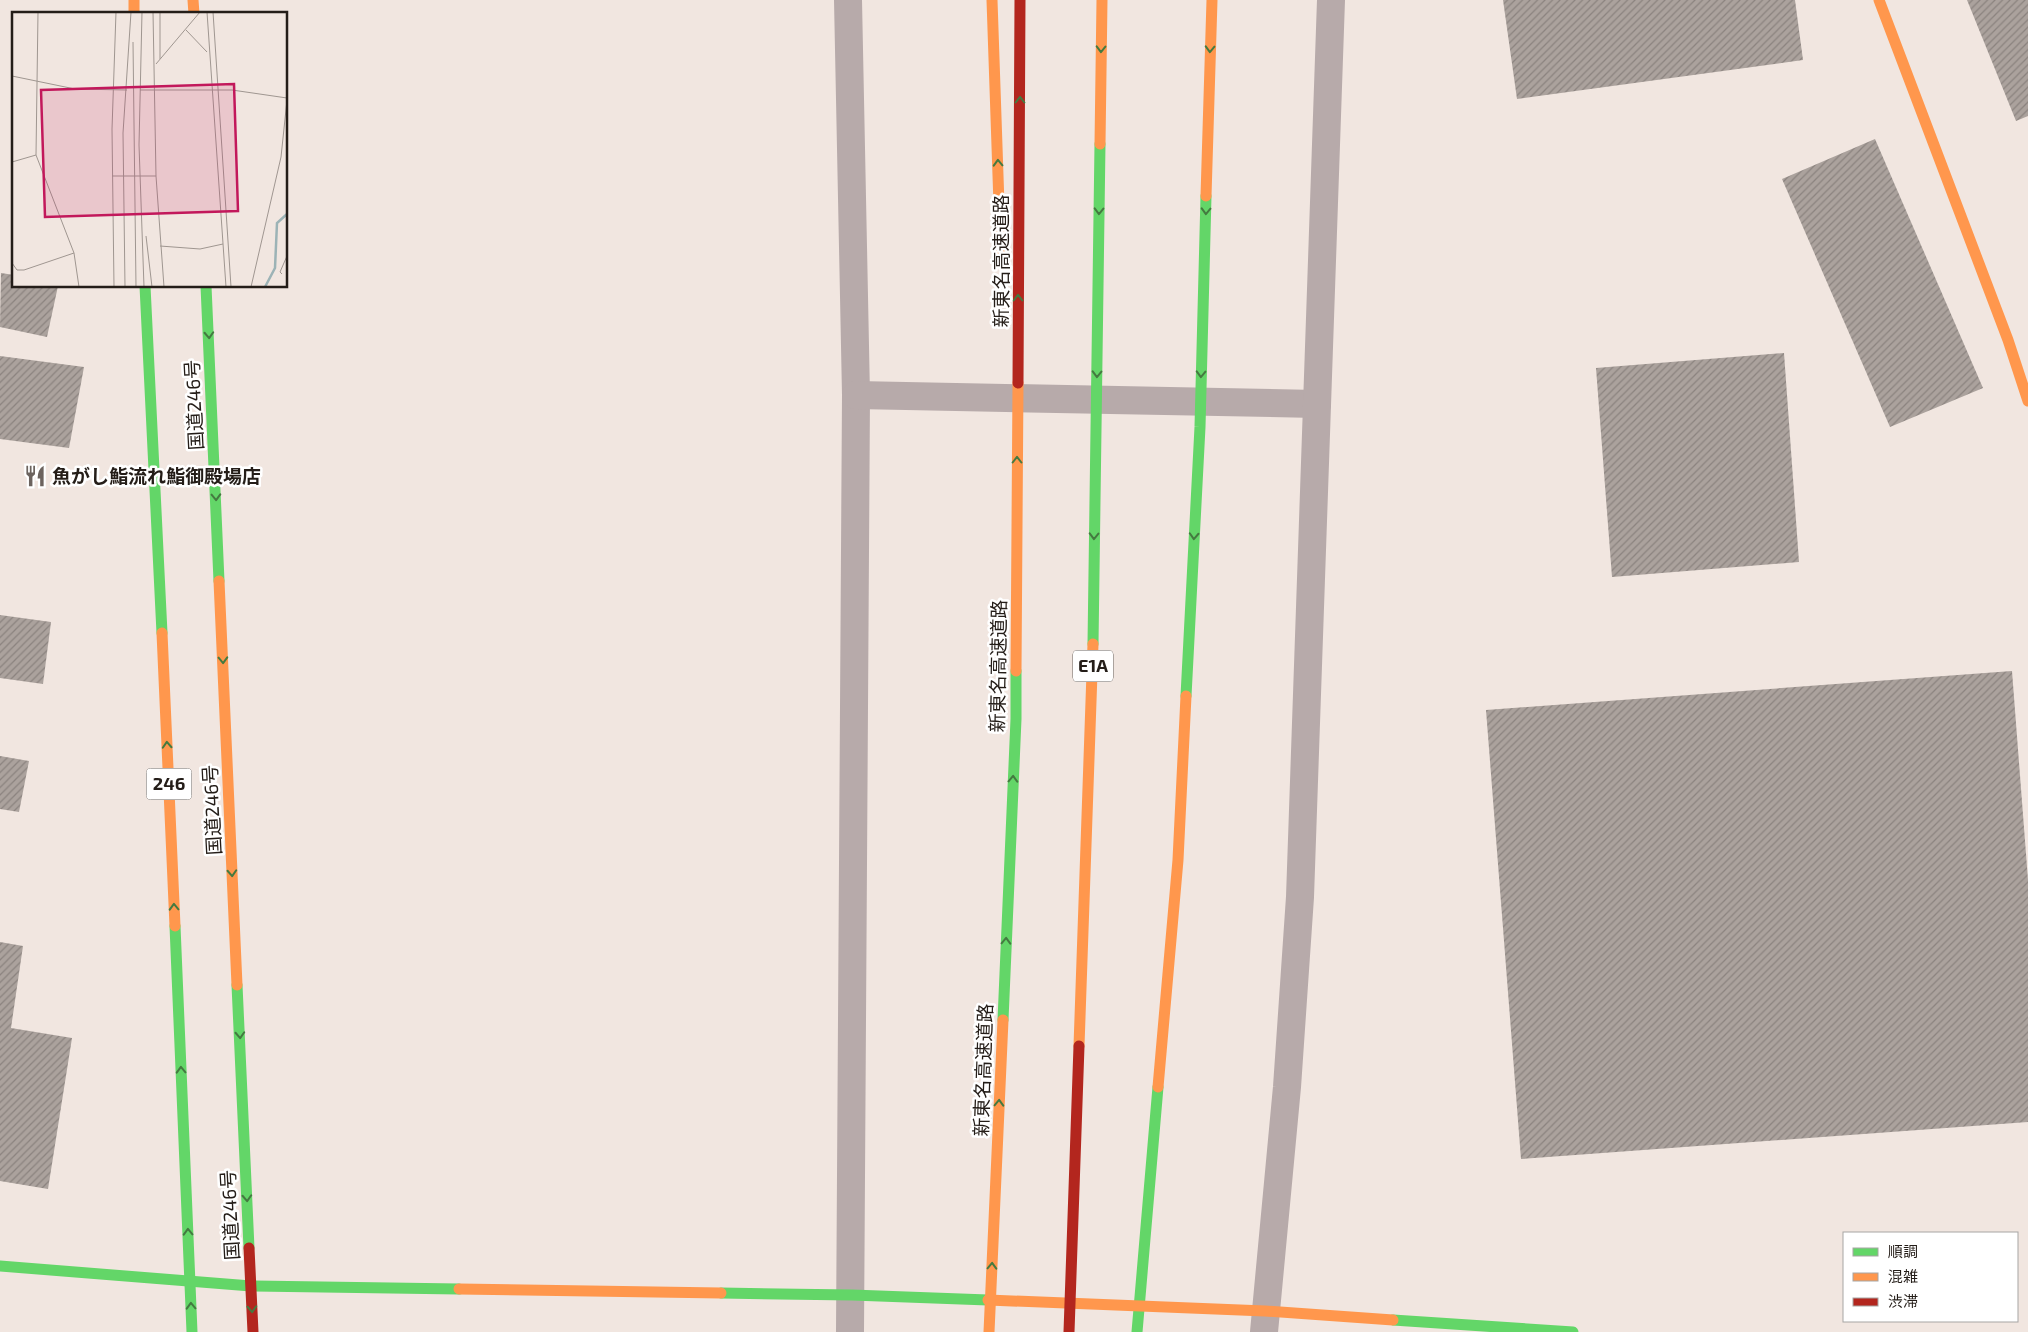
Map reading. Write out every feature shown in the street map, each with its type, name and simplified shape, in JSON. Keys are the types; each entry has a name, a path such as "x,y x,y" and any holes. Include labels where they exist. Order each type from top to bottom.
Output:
{"main road":[{"path":"992,0 1001,271"},
{"name":"新東名高速道路","path":"989,1332 1016,719 1020,0"},
{"name":"E1A","path":"1068,1332 1092,695 1102,0"},
{"path":"1137,1332 1178,860 1200,427 1212,0"},
{"path":"1879,0 2008,340 2028,401"},
{"name":"246","path":"146,288 192,1332"},
{"name":"国道246号","path":"206,288 253,1332"},
{"path":"1005,390 1016,719"},
{"path":"0,1266 251,1286 852,1295 1264,1322 1573,1332"}],"street":[{"path":"848,0 856,395 852,1295 850,1332"},
{"path":"1264,1322 1287,1087 1300,897 1331,0"},
{"path":"856,395 1317,404"}],"building":[{"path":"1503,0 1795,0 1803,60 1517,99"},
{"path":"1967,0 2028,0 2028,116 2016,121"},
{"path":"1875,139 1983,388 1890,427 1782,179"},
{"path":"1,273 12,275 12,288 58,288 47,337 0,327"},
{"path":"1784,353 1799,562 1612,577 1596,368"},
{"path":"0,356 84,367 69,448 0,439"},
{"path":"0,615 51,622 43,684 0,678"},
{"path":"2012,671 2028,880 2028,1122 1521,1159 1486,710"},
{"path":"0,756 29,761 19,812 0,809"},
{"path":"0,942 23,946 11,1028 72,1038 48,1189 0,1181"}],"traffic: fast":[{"path":"1093,644 1100,144"},
{"path":"1186,696 1200,427 1206,196"},
{"path":"145,288 162,633"},
{"path":"206,288 219,581"},
{"path":"1003,1020 1016,719 1016,671"},
{"path":"175,926 192,1332"},
{"path":"237,985 249,1248"},
{"path":"1137,1332 1158,1087"},
{"path":"0,1266 251,1286 459,1289"},
{"path":"721,1293 988,1300"},
{"path":"1393,1320 1573,1332"}],"traffic: slow":[{"path":"134,0 134,12"},
{"path":"193,0 194,12"},
{"path":"992,0 1001,263"},
{"path":"1100,144 1102,0"},
{"path":"1206,196 1212,0"},
{"path":"1879,0 2008,340 2028,401"},
{"path":"1016,671 1018,383"},
{"path":"219,581 237,985"},
{"path":"162,633 175,926"},
{"path":"1079,1046 1093,644"},
{"path":"1158,1087 1178,860 1186,696"},
{"path":"989,1332 1003,1020"},
{"path":"459,1289 721,1293"},
{"path":"988,1300 1265,1311 1393,1320"}],"traffic: jam":[{"path":"1018,383 1020,0"},
{"path":"1069,1332 1079,1046"},
{"path":"249,1248 253,1332"}],"place":[{"name":"魚がし鮨流れ鮨御殿場店","path":"35,476"}]}
